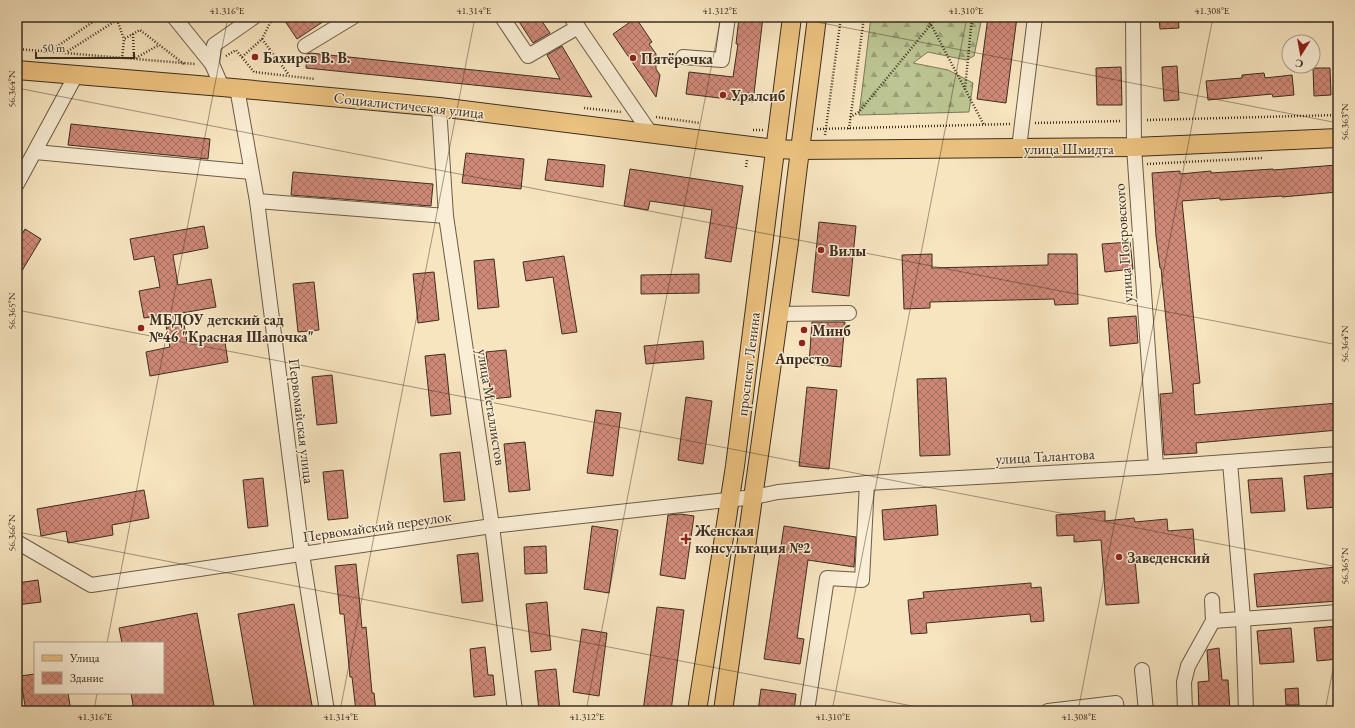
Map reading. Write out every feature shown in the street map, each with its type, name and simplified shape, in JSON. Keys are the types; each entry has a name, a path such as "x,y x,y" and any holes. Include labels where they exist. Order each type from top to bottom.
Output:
{"main road":[{"name":"проспект Ленина","path":"697,711 735,466 792,17"},
{"name":"проспект Ленина","path":"723,711 789,242 818,17"},
{"name":"Социалистическая улица","path":"17,70 229,87 439,107 775,149 800,150"},
{"name":"улица Шмидта","path":"800,150 1134,147 1338,138"}],"street":[{"name":"Первомайская улица","path":"174,17 229,87 252,172 302,554 327,711"},
{"path":"212,64 214,45 254,17"},
{"path":"305,46 353,17"},
{"path":"502,17 528,56 574,22 651,134"},
{"path":"683,57 722,60 728,17"},
{"path":"1019,148 1035,17"},
{"name":"улица Покровского","path":"1133,17 1134,147 1156,467"},
{"path":"17,184 76,75"},
{"name":"улица Металлистов","path":"439,107 446,216 492,526 515,711"},
{"path":"35,152 252,172"},
{"path":"257,201 446,216"},
{"path":"779,314 849,313"},
{"name":"улица Талантова","path":"754,497 778,492 867,483 1156,467 1338,454"},
{"path":"1230,462 1243,618 1246,711"},
{"path":"807,711 827,578 862,580 867,483"},
{"name":"Первомайский переулок","path":"17,542 91,585 492,526 754,497"},
{"path":"1185,711 1184,682 1188,666 1213,620 1212,600"},
{"path":"1213,620 1338,612"},
{"path":"1142,670 1146,711"},
{"path":"1048,711 1116,703 1117,711"}],"path":[{"path":"48,52 100,17"},
{"path":"823,150 841,17"},
{"path":"849,129 864,17"},
{"path":"927,17 984,125"},
{"path":"850,117 858,112 937,17"},
{"path":"965,89 972,17"},
{"path":"65,53 116,18 124,39 122,58"},
{"path":"242,57 262,39 272,19"},
{"path":"124,39 140,30 184,64"},
{"path":"134,34 134,59"},
{"path":"262,39 289,76"},
{"path":"134,59 159,45"},
{"path":"17,49 184,64 212,64"},
{"path":"826,129 1338,115"}],"green space":[{"path":"871,17 982,17 974,56 966,60 928,52 913,63 948,70 973,83 969,112 859,115"}],"building":[{"path":"291,17 330,17 297,39 285,21"},
{"path":"516,17 539,17 550,33 533,43"},
{"path":"739,17 763,17 753,102 686,94 689,72 733,77 738,44 736,44"},
{"path":"988,17 1017,17 1006,103 977,99"},
{"path":"1159,17 1178,17 1179,28 1160,29"},
{"path":"636,18 652,42 649,44 656,54 656,69 660,75 656,97 613,34"},
{"path":"562,46 592,97 306,68 307,54 310,53 560,79 547,55"},
{"path":"1177,66 1179,100 1164,101 1162,67"},
{"path":"1121,67 1122,105 1097,105 1096,68"},
{"path":"1321,68 1330,68 1331,95 1314,96 1313,74 1321,74"},
{"path":"1264,73 1265,78 1292,75 1294,95 1273,97 1272,94 1208,100 1206,81 1242,78 1242,75"},
{"path":"71,124 210,139 208,159 68,145"},
{"path":"466,153 524,159 521,189 462,183"},
{"path":"548,159 605,165 603,187 545,180"},
{"path":"1337,165 1338,192 1282,197 1220,200 1220,198 1182,201 1200,383 1193,384 1195,415 1338,403 1338,430 1196,443 1197,453 1164,455 1160,394 1173,393 1161,268 1156,236 1152,173 1180,171 1180,174 1211,171 1211,173"},
{"path":"630,169 743,186 731,262 705,258 712,210 650,201 648,210 624,206"},
{"path":"293,172 433,184 431,206 291,195"},
{"path":"819,222 856,226 849,296 812,292"},
{"path":"204,226 208,248 173,255 178,285 211,279 216,307 182,313 187,342 224,336 228,362 150,376 146,352 170,347 164,315 144,318 139,291 160,287 154,256 134,260 130,239"},
{"path":"25,229 41,239 17,279 17,243"},
{"path":"1130,242 1133,269 1105,272 1102,244"},
{"path":"932,254 932,268 1048,265 1048,254 1077,254 1078,304 1055,305 1054,299 930,302 930,308 904,309 902,255"},
{"path":"564,256 577,332 562,334 553,277 526,281 523,262"},
{"path":"494,259 499,307 478,309 474,261"},
{"path":"434,272 439,320 418,323 413,274"},
{"path":"699,274 699,293 641,294 641,275"},
{"path":"314,282 319,330 298,332 293,284"},
{"path":"1136,316 1138,343 1110,346 1108,318"},
{"path":"812,322 845,322 841,367 809,364"},
{"path":"703,341 704,359 646,364 644,346"},
{"path":"506,350 511,397 491,399 486,352"},
{"path":"445,354 451,414 431,416 425,356"},
{"path":"332,375 337,423 317,425 312,377"},
{"path":"946,378 950,455 920,456 917,379"},
{"path":"807,387 837,390 829,469 799,466"},
{"path":"686,397 712,401 703,464 678,460"},
{"path":"596,410 621,413 613,476 587,473"},
{"path":"525,442 530,490 509,492 504,444"},
{"path":"460,452 465,500 444,502 440,454"},
{"path":"343,470 348,518 328,520 323,472"},
{"path":"1338,473 1338,507 1307,509 1304,476"},
{"path":"263,478 268,526 248,528 243,480"},
{"path":"1282,478 1285,511 1251,513 1248,480"},
{"path":"144,490 149,518 112,525 113,535 68,543 66,531 41,536 37,509"},
{"path":"936,505 938,535 884,540 882,510"},
{"name":"Заведенский","path":"1105,511 1105,521 1134,518 1135,522 1167,519 1168,531 1193,529 1195,555 1135,560 1139,603 1106,605 1101,540 1074,542 1074,535 1057,536 1056,515"},
{"path":"680,514 694,516 685,579 660,575 668,515"},
{"path":"592,526 618,530 609,593 584,589"},
{"path":"784,526 856,537 854,567 808,560 797,638 804,639 800,664 764,659"},
{"path":"546,546 547,573 525,574 524,547"},
{"path":"478,553 483,601 462,603 457,555"},
{"path":"356,564 362,628 366,627 372,693 374,693 376,711 356,711 352,677 350,677 344,614 340,614 335,566"},
{"path":"1338,567 1338,601 1257,607 1254,574"},
{"path":"38,580 41,602 17,605 17,583"},
{"path":"1031,583 1031,588 1041,587 1044,621 1031,622 1030,614 926,623 927,633 911,634 908,600 924,598 923,592"},
{"path":"547,602 551,650 531,652 526,604"},
{"path":"294,604 313,711 255,711 238,614"},
{"path":"657,607 684,610 671,711 643,711"},
{"path":"197,613 215,711 134,711 131,694 164,694 164,642 122,642 119,628"},
{"path":"1338,626 1338,659 1317,661 1314,628"},
{"path":"1291,628 1294,662 1260,664 1257,631"},
{"path":"582,629 607,633 599,696 573,692"},
{"path":"485,647 488,675 493,675 495,695 474,697 470,649"},
{"path":"1219,648 1222,680 1228,680 1230,711 1199,711 1198,682 1209,681 1207,650"},
{"path":"556,669 560,711 539,711 535,671"},
{"path":"34,674 34,694 68,694 71,711 26,711 20,676"},
{"path":"1298,688 1299,705 1286,705 1285,689"},
{"path":"761,689 796,694 794,711 758,711"}],"place":[{"name":"Бахирев В. В.","path":"255,57"},
{"name":"Пятёрочка","path":"633,58"},
{"name":"Уралсиб","path":"723,95"},
{"name":"Вилы","path":"821,250"},
{"name":"МБДОУ детский сад №46 \"Красная Шапочка\"","path":"141,328"},
{"name":"Минб","path":"804,330"},
{"name":"Апресто","path":"802,343"},
{"name":"Женская консультация №2","path":"686,539"},
{"name":"Заведенский","path":"1119,557"}]}
